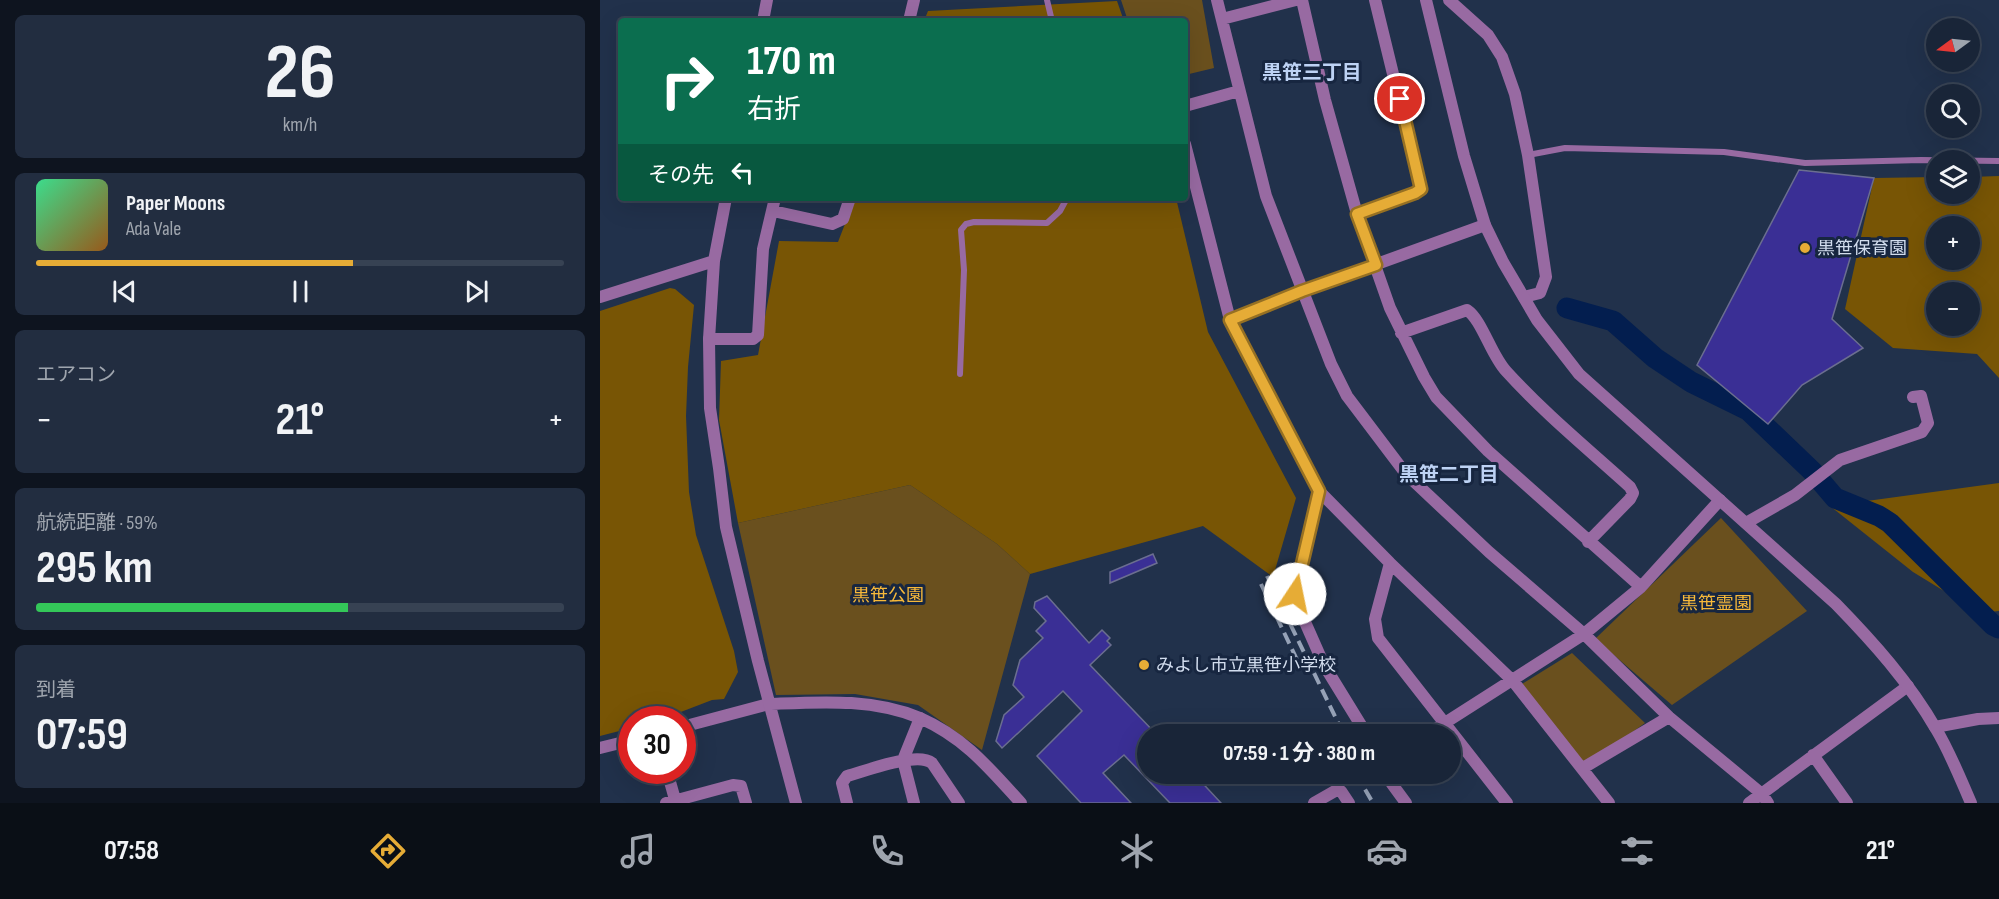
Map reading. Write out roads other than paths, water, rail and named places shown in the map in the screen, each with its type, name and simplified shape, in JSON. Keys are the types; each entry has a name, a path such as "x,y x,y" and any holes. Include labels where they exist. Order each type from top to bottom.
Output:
{"street":[{"path":"764,18 767,0"},
{"path":"910,18 914,0"},
{"path":"1217,0 1266,196 1331,364 1347,396 1406,474 1489,552 1584,634 1669,717 1765,798"},
{"path":"1222,19 1296,0"},
{"path":"1302,0 1325,100 1357,214 1390,308 1436,397 1488,451 1641,587"},
{"path":"1357,214 1421,189 1375,0"},
{"path":"1426,0 1464,156 1485,225 1503,262 1537,320 1579,374 1836,604 1872,641 1908,686 1935,727 1948,750 1971,803"},
{"path":"1449,0 1488,35 1502,57 1515,94 1528,155 1546,276 1540,293 1524,297"},
{"path":"1188,105 1239,91"},
{"path":"1188,156 1230,320 1319,491 1390,563 1514,681 1609,803"},
{"path":"725,201 714,261 709,339 710,408 726,527 769,704 796,803"},
{"path":"709,339 753,339 758,335 763,249 775,201"},
{"path":"773,211 832,224 843,219 849,201"},
{"path":"1230,320 1302,291 1485,225"},
{"path":"600,297 714,261"},
{"path":"1401,333 1467,310 1474,315 1490,350 1504,369 1543,409 1630,487 1633,493 1630,499 1588,542"},
{"path":"1746,523 1795,495 1840,460 1922,432 1928,423 1921,396 1913,397"},
{"path":"1319,491 1295,594 1324,665 1360,724"},
{"path":"1390,563 1375,619 1378,638 1445,724 1584,634 1641,587 1720,500"},
{"path":"1749,803 1765,798 1814,755 1908,686"},
{"path":"696,723 769,704 869,703 898,709 937,725 958,738 1022,803"},
{"path":"1583,768 1669,717"},
{"path":"914,803 903,760 920,718"},
{"path":"1935,727 1978,719 1999,718"},
{"path":"600,748 618,744"},
{"path":"1461,744 1508,803"},
{"path":"1814,755 1846,803"},
{"path":"847,803 842,783 847,776 903,760 929,760 959,803"},
{"path":"669,784 672,802 733,785 741,786 746,803"},
{"path":"1392,784 1406,803"},
{"path":"1314,803 1335,790 1341,791 1349,803"}],"lane":[{"path":"1047,0 1051,18"},
{"path":"1528,155 1565,148 1724,152 1804,163 1999,161"},
{"path":"960,374 964,270 962,230 966,224 974,222 1047,223 1060,211 1065,201"}],"waterway":[{"path":"1567,308 1613,321 1655,358 1691,382 1748,410 1812,471 1835,498 1879,516 1890,523 1993,625 1999,628"}],"railway":[{"path":"1267,576 1339,724"},
{"path":"1261,584 1300,666"},
{"path":"1362,784 1373,803"}],"place":[{"name":"黒笹保育園","path":"1805,248"},
{"name":"みよし市立黒笹小学校","path":"1144,665"}],"district":[{"name":"黒笹三丁目","path":"1312,72"},
{"name":"黒笹二丁目","path":"1449,474"}],"park label":[{"name":"黒笹公園","path":"888,595"},
{"name":"黒笹霊園","path":"1716,603"}]}
